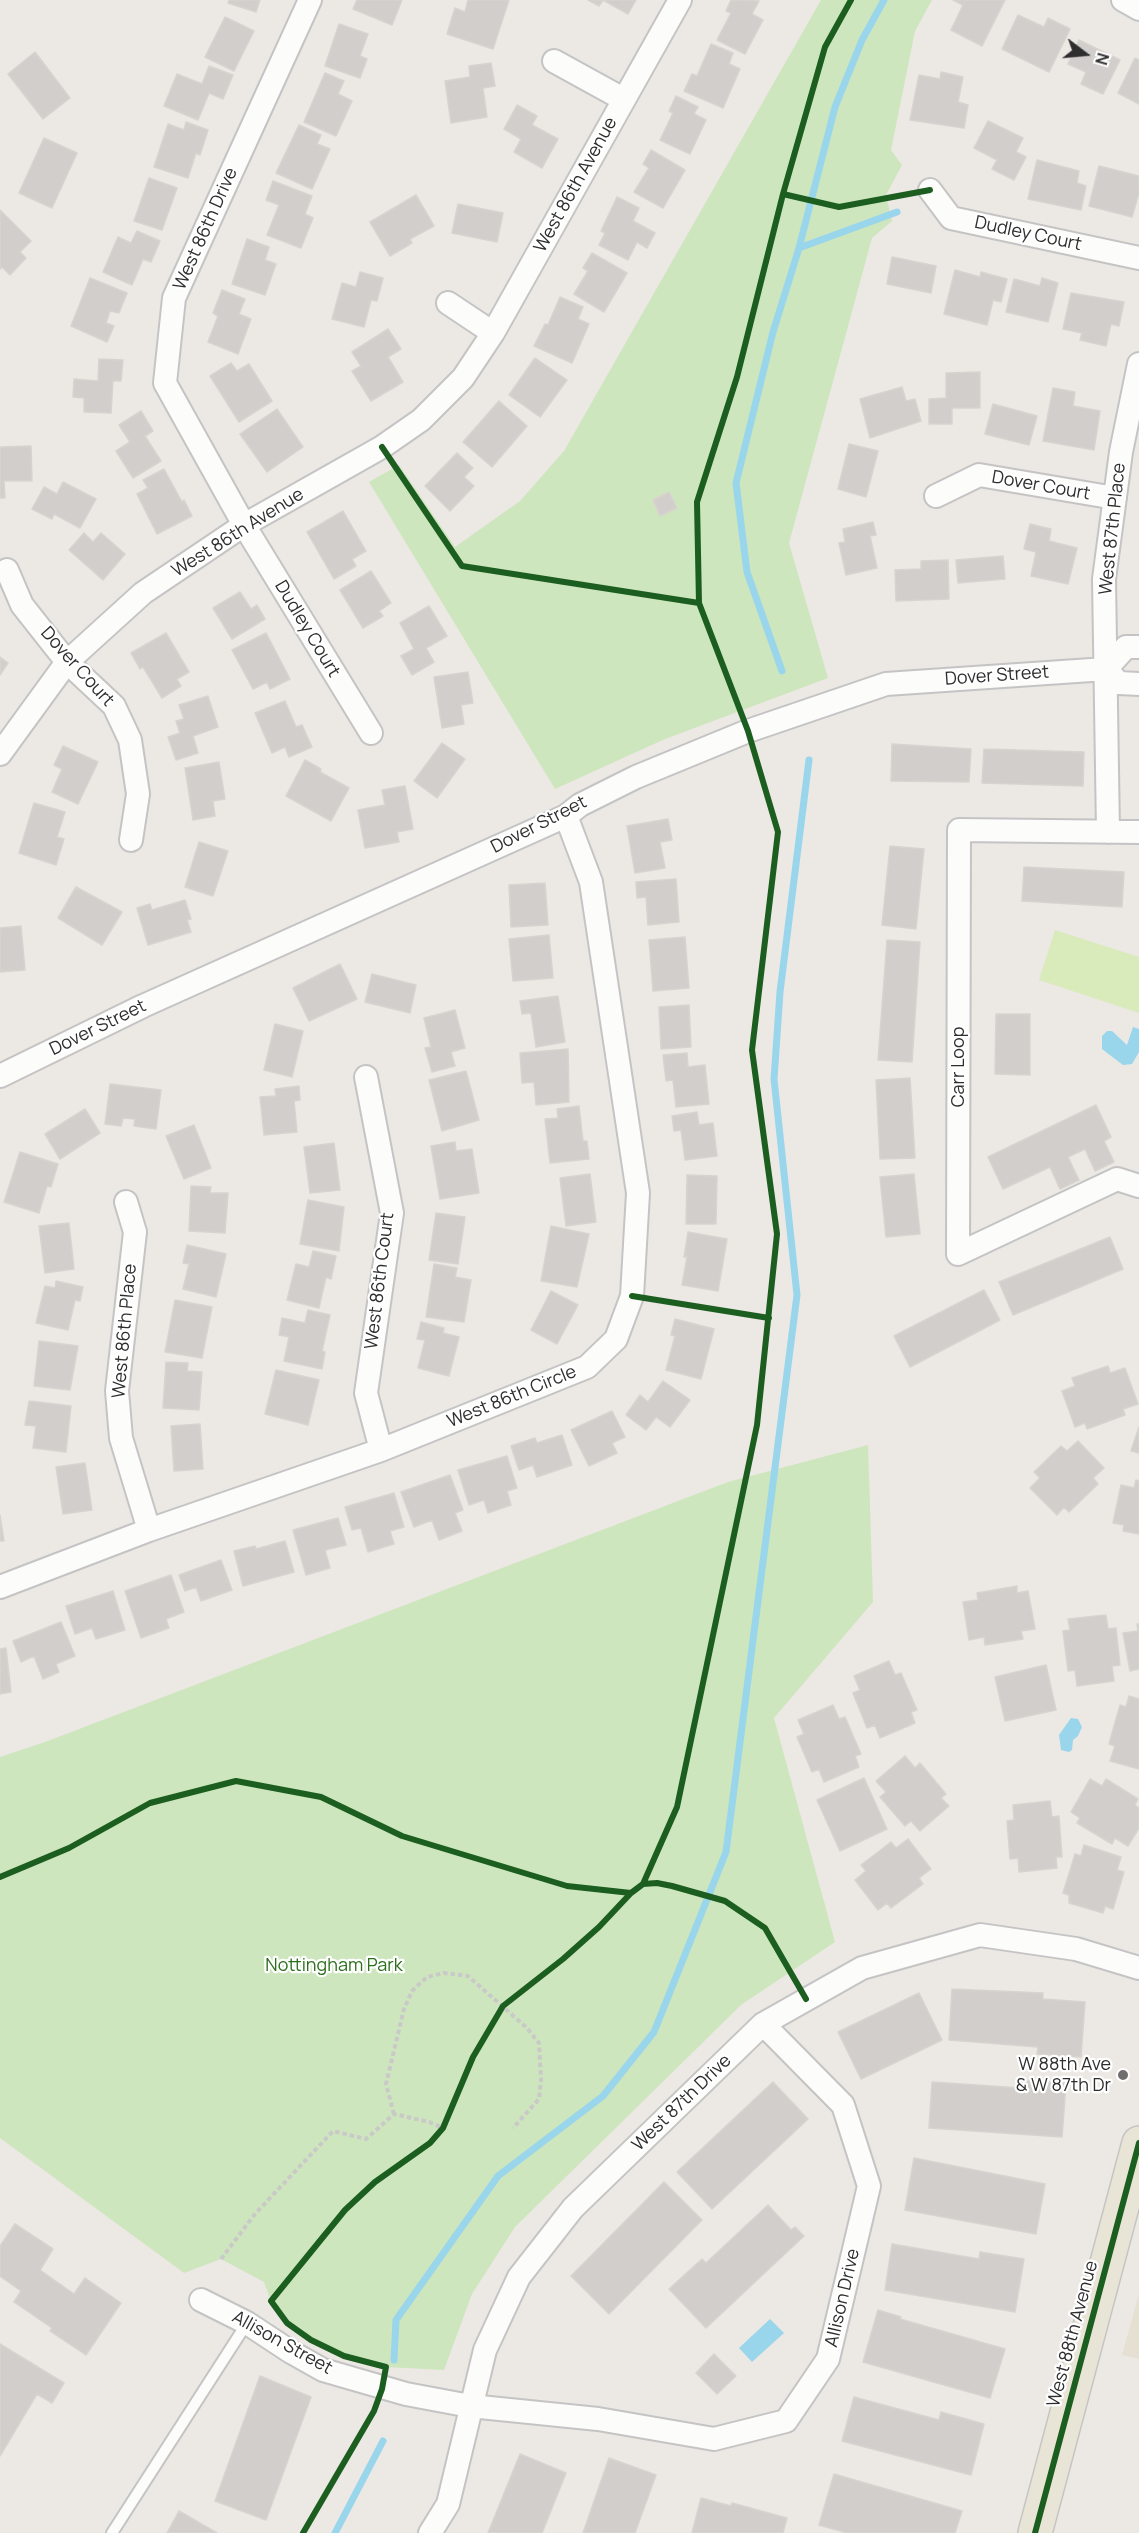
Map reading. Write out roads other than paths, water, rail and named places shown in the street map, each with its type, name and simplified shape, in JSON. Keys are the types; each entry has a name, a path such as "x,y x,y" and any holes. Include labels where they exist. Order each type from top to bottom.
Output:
{"main road":[{"name":"West 88th Avenue","path":"1035,2533 1139,2144"}],"street":[{"name":"West 86th Drive","path":"244,525 165,383 174,298 310,0"},
{"name":"West 86th Avenue","path":"0,754 67,662 143,593 244,525 382,447 421,420 463,378 493,333 680,0"},
{"path":"1123,0 1139,9"},
{"name":"West 86th Avenue","path":"554,61 623,99"},
{"name":"Dudley Court","path":"930,190 951,218 1139,258"},
{"path":"448,303 493,333"},
{"name":"West 87th Place","path":"1106,664 1104,579 1115,498 1130,454 1139,364"},
{"name":"Dover Court","path":"936,496 979,475 1115,498"},
{"name":"Dudley Court","path":"244,525 371,733"},
{"name":"Dover Court","path":"7,570 22,605 67,662 114,706 130,740 138,794 131,840"},
{"path":"1106,664 1126,647 1139,647"},
{"path":"1106,664 1119,683 1139,684"},
{"path":"1106,664 1108,832"},
{"name":"Dover Street","path":"0,1076 143,1006 566,816 580,805 646,772 748,731 886,684 1106,664"},
{"name":"West 86th Circle","path":"0,1587 149,1530 381,1450 587,1367 616,1339 632,1296 638,1193 591,882 566,816"},
{"name":"Carr Loop","path":"1139,832 959,830 958,1254 1117,1179 1139,1186"},
{"name":"West 86th Court","path":"366,1077 392,1213 366,1393 381,1450"},
{"name":"West 86th Place","path":"126,1202 135,1232 117,1391 121,1438 149,1530"},
{"name":"West 87th Drive","path":"431,2533 448,2504 485,2350 519,2277 573,2208 763,2024 862,1968 980,1935 1076,1949 1139,1968"},
{"name":"Allison Drive","path":"470,2406 598,2419 714,2439 786,2421 828,2359 869,2187 843,2106 763,2024"},
{"name":"Allison Street","path":"201,2300 247,2323 323,2370 382,2389 470,2406"}],"lane":[{"path":"112,2533 247,2323"}],"water":[{"path":"1133,1027 1139,1029 1139,1052 1132,1064 1123,1065 1102,1049 1102,1036 1107,1031 1112,1031 1127,1045"},
{"path":"1071,1718 1078,1719 1082,1727 1078,1736 1073,1740 1072,1750 1069,1752 1061,1750 1059,1735"},
{"path":"770,2319 784,2333 752,2362 739,2348"}],"waterway":[{"path":"782,671 747,572 736,483 773,332 799,248 835,107 862,40 884,0"},
{"path":"799,248 897,212"},
{"path":"394,2360 396,2320 498,2176 603,2096 654,2032 726,1852 797,1295 774,1079 780,992 809,760"},
{"path":"335,2533 383,2441"}],"place":[{"name":"W 88th Ave & W 87th Dr","path":"1123,2075"}],"park label":[{"name":"Nottingham Park","path":"334,1966"}]}
